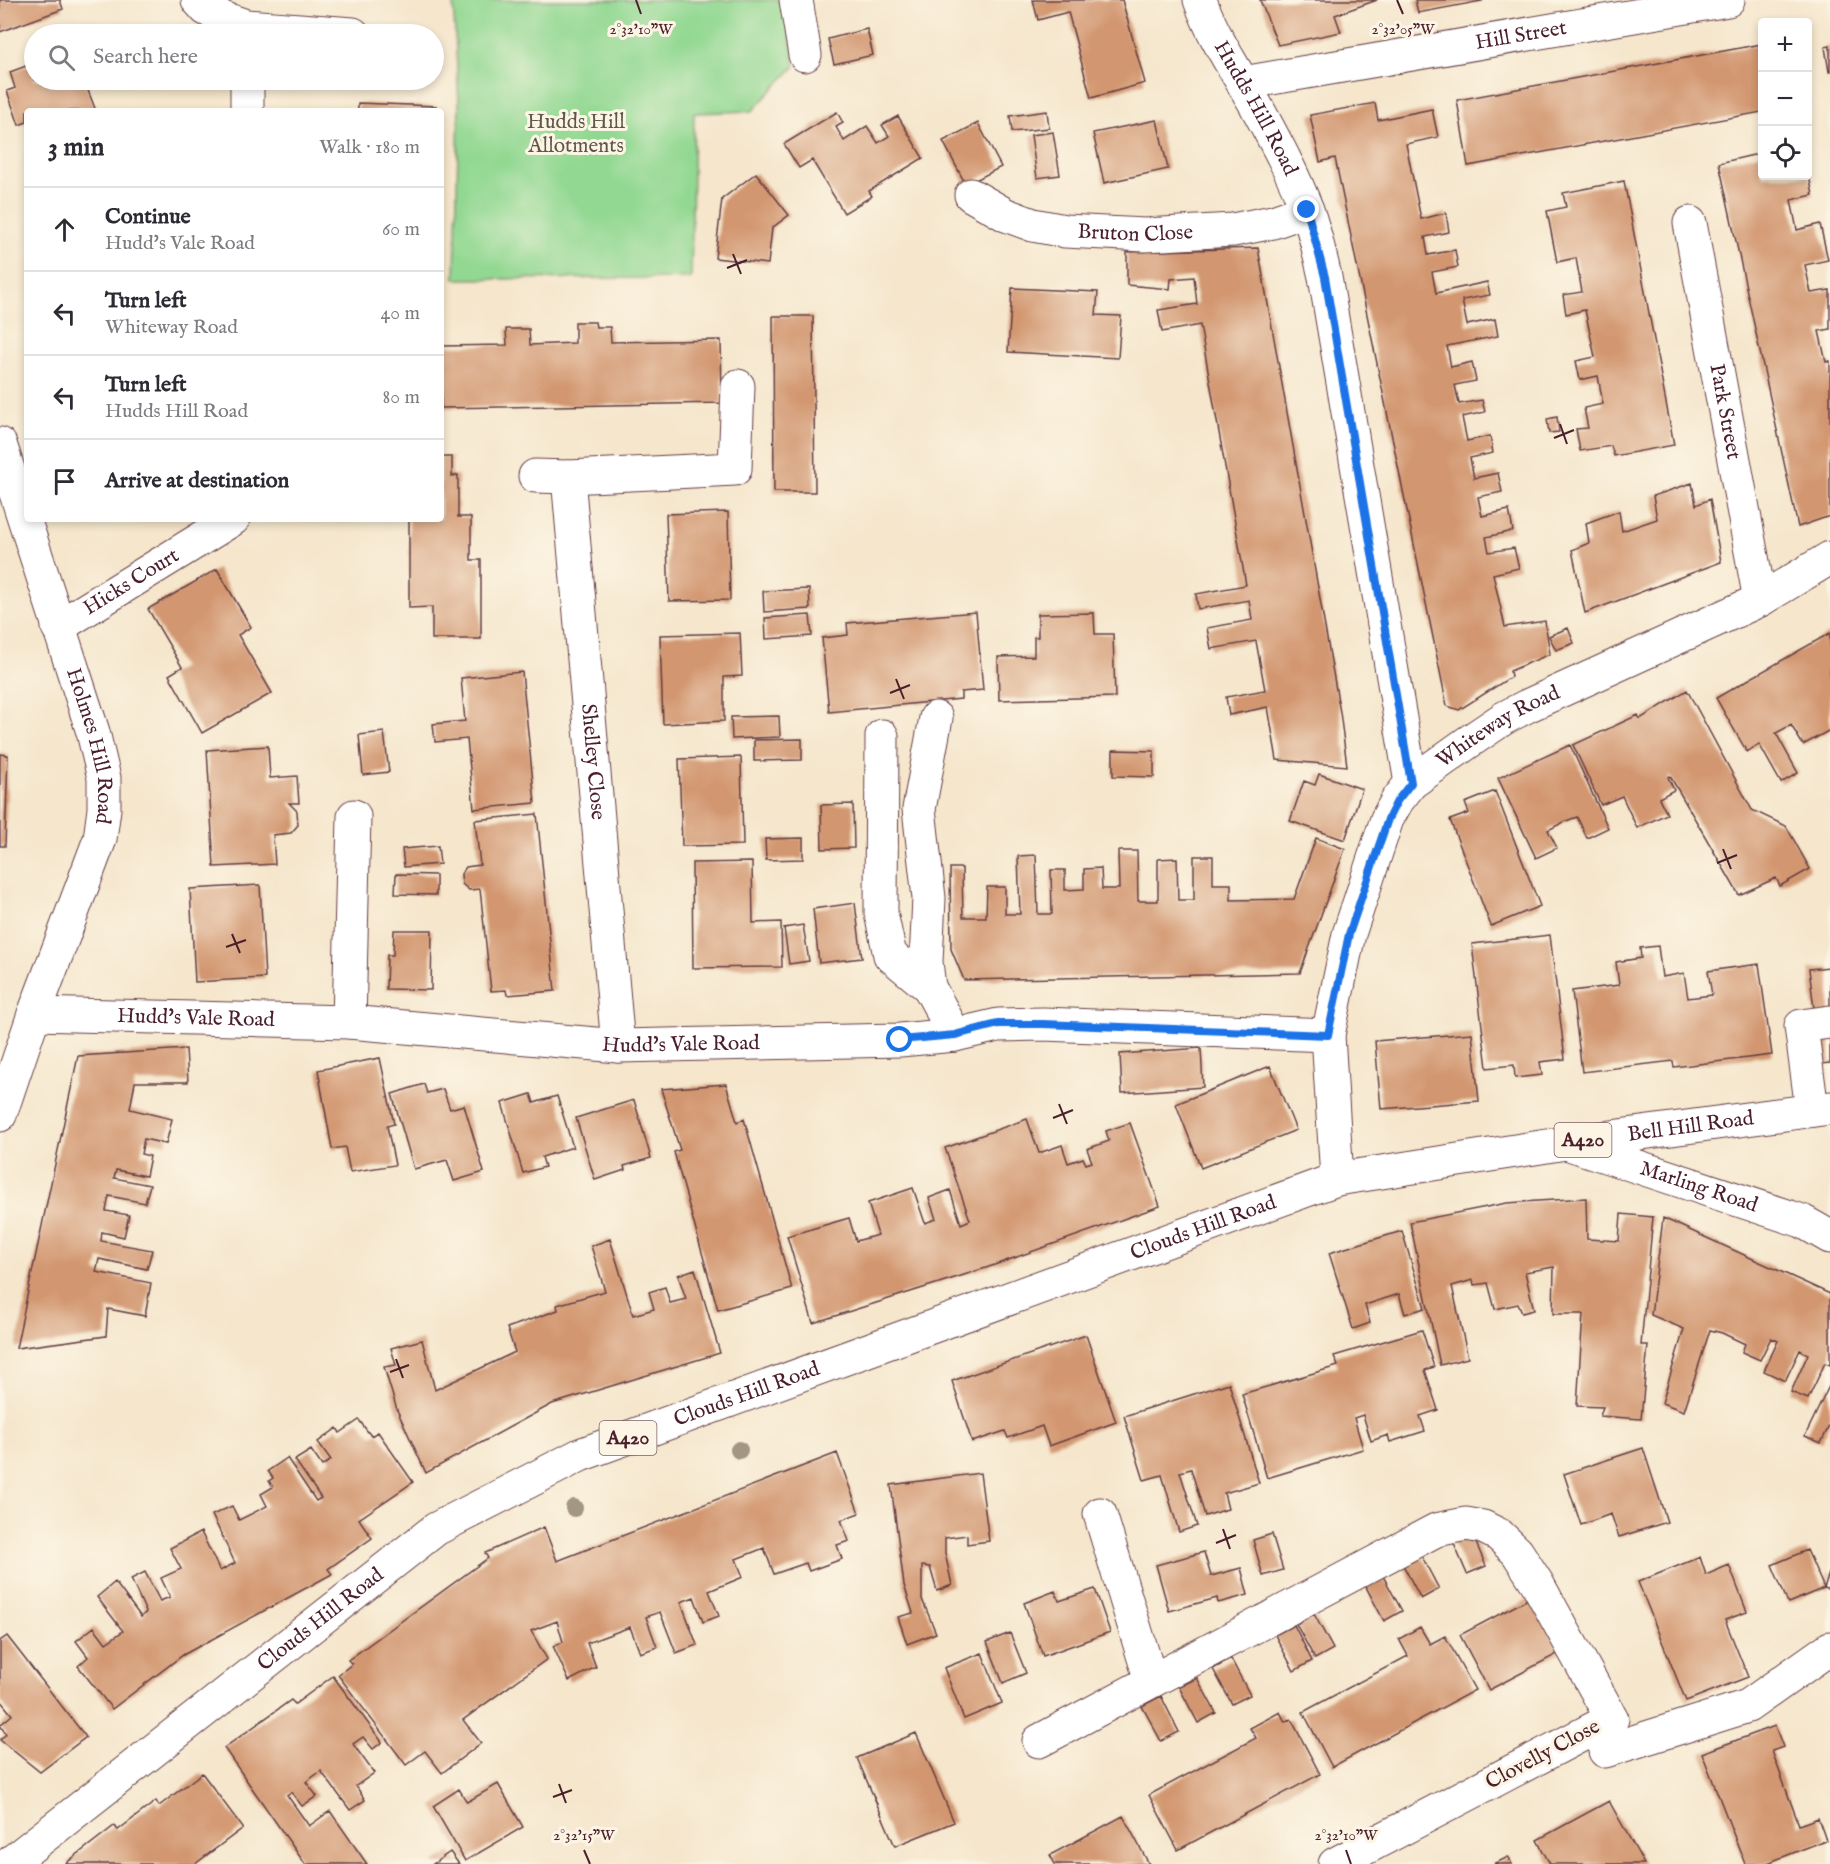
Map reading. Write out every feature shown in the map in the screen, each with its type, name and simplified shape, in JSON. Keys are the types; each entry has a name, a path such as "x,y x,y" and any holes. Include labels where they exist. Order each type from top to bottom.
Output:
{"street":[{"path":"198,0 206,9 236,24"},
{"path":"796,0 805,55"},
{"name":"Hudds Hill Road","path":"1200,0 1221,46 1290,171 1307,210 1325,277 1411,783"},
{"name":"Hill Street","path":"1243,83 1728,0"},
{"name":"Bruton Close","path":"971,195 1006,215 1033,225 1065,231 1099,233 1145,235 1233,230 1274,222 1307,210"},
{"name":"Park Street","path":"1690,223 1760,600"},
{"path":"535,476 568,477 735,469 738,386"},
{"name":"Holmes Hill Road","path":"0,444 24,520"},
{"name":"Shelley Close","path":"568,477 618,1046"},
{"name":"Holmes Hill Road","path":"0,1115 34,1014 100,839 104,809 104,778 93,732 25,522"},
{"name":"Hicks Court","path":"58,627 228,522"},
{"name":"Whiteway Road","path":"1337,1179 1328,1035 1349,934 1388,819 1397,801 1411,783 1476,736 1527,706 1760,600 1830,558"},
{"path":"936,718 919,809 929,898 926,962 929,987 955,1035"},
{"path":"882,736 881,913 890,955 929,987"},
{"path":"349,1022 354,816"},
{"name":"Hudd's Vale Road","path":"34,1014 349,1022 618,1046 900,1040 955,1035 998,1024 1328,1035"},
{"path":"1821,1109 1800,1026 1830,1022"},
{"name":"Bell Hill Road","path":"1337,1179 1566,1143 1821,1109"},
{"name":"Marling Road","path":"1566,1143 1802,1221 1830,1237"},
{"name":"Clouds Hill Road","path":"9,1864 436,1529 580,1455 1337,1179"},
{"path":"1038,1741 1151,1681 1100,1514"},
{"name":"Clovelly Close","path":"1151,1681 1436,1530 1466,1524 1483,1527 1499,1535 1517,1552 1537,1583 1612,1719 1605,1750 1335,1864"},
{"path":"1605,1750 1748,1706 1830,1648"}],"green space":[{"name":"Hudds Hill Allotments","path":"453,0 784,0 795,66 752,111 694,113 691,278 455,279 459,103"}],"building":[{"path":"0,0 60,0 63,9 0,32"},
{"path":"1033,0 1122,0 1145,83 1091,98 1068,12 1038,20"},
{"path":"1260,0 1377,0 1335,15 1341,32 1278,45"},
{"path":"1415,0 1482,0 1482,1 1418,13"},
{"path":"867,29 873,55 834,64 828,39"},
{"path":"1758,45 1758,113 1468,166 1457,100"},
{"path":"1830,46 1830,72 1829,72 1825,47"},
{"path":"24,67 24,90 88,90 95,108 24,108 24,123 19,125 7,91 15,88 10,72"},
{"path":"358,103 436,106 436,108 358,108"},
{"path":"1375,103 1378,120 1432,109 1438,137 1406,144 1421,219 1446,213 1449,232 1425,237 1428,255 1455,250 1458,267 1432,272 1436,293 1487,282 1490,295 1462,300 1467,325 1495,319 1498,336 1447,346 1451,367 1472,362 1476,381 1455,385 1459,404 1482,400 1485,412 1462,417 1467,441 1490,436 1493,453 1470,458 1474,478 1498,473 1502,492 1478,497 1482,516 1509,510 1513,531 1486,537 1489,552 1514,548 1519,568 1493,574 1505,627 1545,621 1550,654 1510,671 1511,677 1459,710 1447,706 1335,158 1320,162 1310,115"},
{"path":"1047,111 1049,128 1012,132 1010,116"},
{"path":"837,112 843,123 836,127 844,141 867,126 878,143 889,136 882,125 898,116 923,158 869,191 872,196 844,213 812,160 799,168 784,144"},
{"path":"1157,120 1168,169 1104,183 1093,133"},
{"path":"978,123 1001,167 966,185 943,141"},
{"path":"1053,132 1060,175 1037,178 1031,135"},
{"path":"1758,154 1758,180 1810,180 1813,195 1791,200 1797,230 1820,224 1828,260 1805,265 1811,293 1830,290 1830,329 1819,331 1826,362 1830,361 1830,516 1798,527 1719,163"},
{"path":"756,173 789,215 772,228 768,264 715,258 722,199"},
{"path":"1624,181 1674,445 1614,456 1611,446 1580,451 1576,429 1588,428 1584,408 1603,404 1598,376 1580,380 1576,361 1595,357 1585,310 1566,314 1563,295 1582,292 1576,258 1557,262 1547,211 1566,207 1563,193"},
{"path":"1258,248 1340,712 1347,766 1277,760 1268,707 1229,715 1226,697 1265,690 1256,641 1211,649 1207,628 1252,620 1249,600 1198,609 1196,594 1246,585 1200,325 1162,332 1158,310 1197,304 1194,277 1171,279 1170,289 1127,285 1127,252"},
{"path":"1012,288 1098,292 1096,315 1121,316 1118,358 1008,352"},
{"path":"773,316 813,316 815,492 774,492"},
{"path":"575,322 595,322 596,327 610,327 611,342 721,340 722,403 444,408 444,346 507,345 506,329 529,329 530,345 575,343"},
{"path":"1557,417 1559,432 1549,433 1547,419"},
{"path":"444,457 452,457 452,476 458,475 458,517 471,517 471,560 481,560 481,639 432,639 432,607 409,608 409,522 444,522"},
{"path":"1692,483 1696,505 1710,499 1721,562 1585,613 1572,550 1589,543 1586,523 1619,511 1622,531 1657,519 1653,496"},
{"path":"728,512 730,600 669,601 666,514"},
{"path":"217,569 251,627 238,635 272,693 202,733 169,675 182,667 148,609"},
{"path":"809,589 810,609 764,612 763,591"},
{"path":"976,612 983,690 961,692 961,699 829,712 822,638 848,635 847,623"},
{"path":"1094,613 1095,634 1113,634 1115,697 999,700 998,657 1034,656 1034,637 1038,637 1038,614"},
{"path":"810,615 812,636 766,639 765,618"},
{"path":"1568,628 1574,643 1556,650 1549,636"},
{"path":"740,633 742,676 724,677 724,721 663,724 660,635"},
{"path":"1830,633 1830,730 1803,745 1791,725 1776,733 1798,773 1781,783 1759,744 1747,752 1716,698"},
{"path":"522,672 535,803 474,809 467,739 435,742 433,724 465,721 461,678"},
{"path":"1687,690 1752,810 1786,826 1810,869 1780,886 1776,878 1739,895 1670,776 1668,777 1674,790 1659,798 1667,814 1637,828 1622,796 1601,805 1573,745 1638,715 1640,719"},
{"path":"779,716 780,737 732,739 731,717"},
{"path":"384,732 389,772 363,775 359,735"},
{"path":"802,739 802,760 754,761 754,740"},
{"path":"1570,745 1608,828 1587,838 1577,817 1566,821 1548,830 1557,848 1536,858 1498,778"},
{"path":"268,746 270,778 297,776 299,803 289,803 297,811 298,825 291,833 273,835 275,864 214,867 207,750"},
{"path":"1113,750 1154,751 1154,777 1113,776"},
{"path":"0,754 8,755 5,846 0,846"},
{"path":"741,757 743,845 682,846 679,759"},
{"path":"1319,774 1362,789 1345,840 1290,821 1304,781 1315,785"},
{"path":"1495,791 1540,906 1491,926 1450,820 1469,813 1465,803"},
{"path":"853,804 854,848 822,849 821,805"},
{"path":"537,814 555,991 507,995 506,990 491,991 480,889 469,890 462,884 461,874 466,867 480,865 475,820"},
{"path":"803,838 803,859 766,860 765,839"},
{"path":"1316,838 1345,849 1300,973 964,980 951,949 950,868 962,868 963,917 986,917 987,887 1005,887 1005,914 1020,914 1018,856 1036,855 1038,914 1052,914 1051,870 1065,870 1065,890 1084,889 1084,869 1101,868 1102,889 1119,889 1118,851 1137,851 1138,901 1158,901 1158,859 1177,858 1178,900 1194,900 1194,856 1213,856 1213,884 1231,884 1231,900 1294,899"},
{"path":"438,846 440,864 404,867 402,849"},
{"path":"752,862 753,923 781,922 782,967 693,968 692,863"},
{"path":"396,874 436,875 436,895 395,894"},
{"path":"260,885 265,978 195,982 190,889"},
{"path":"855,903 862,958 819,963 813,909"},
{"path":"803,925 809,961 789,964 784,928"},
{"path":"394,930 432,930 431,990 386,989 387,955 393,955"},
{"path":"1550,935 1565,1059 1540,1062 1542,1075 1515,1078 1514,1065 1487,1068 1472,944"},
{"path":"1658,946 1662,977 1684,973 1688,998 1712,995 1708,971 1759,964 1772,1055 1674,1067 1673,1061 1582,1072 1572,991 1619,985 1616,962 1641,958 1640,948"},
{"path":"1830,967 1830,1063 1821,1064 1809,969"},
{"path":"1472,1033 1479,1101 1381,1109 1375,1041"},
{"path":"1201,1048 1203,1087 1122,1093 1120,1054"},
{"path":"186,1049 188,1082 135,1082 130,1109 172,1119 166,1144 144,1139 141,1154 150,1156 146,1176 116,1170 114,1178 150,1185 145,1203 109,1196 106,1211 129,1215 124,1237 102,1232 101,1241 152,1250 147,1269 99,1259 96,1272 151,1283 145,1316 108,1309 106,1336 16,1348 78,1056"},
{"path":"380,1058 394,1124 387,1126 395,1165 350,1172 345,1147 332,1149 318,1070"},
{"path":"1270,1066 1296,1130 1201,1168 1176,1104"},
{"path":"424,1084 427,1093 443,1089 450,1109 464,1105 484,1172 454,1181 447,1160 414,1169 392,1094"},
{"path":"726,1084 737,1122 744,1119 792,1289 718,1310 674,1152 680,1150 661,1089"},
{"path":"531,1094 534,1103 557,1096 573,1147 542,1157 545,1167 523,1173 502,1103"},
{"path":"634,1100 651,1158 624,1166 625,1170 595,1180 576,1118"},
{"path":"1027,1119 1039,1153 1062,1145 1068,1163 1083,1158 1086,1164 1092,1162 1087,1149 1109,1141 1106,1131 1130,1123 1160,1206 986,1268 813,1323 787,1236 849,1218 856,1241 878,1235 868,1203 913,1188 925,1223 936,1219 929,1198 950,1190 961,1224 970,1220 945,1148"},
{"path":"1586,1198 1587,1239 1619,1241 1621,1214 1653,1217 1641,1345 1648,1345 1641,1419 1600,1416 1603,1407 1577,1406 1583,1314 1553,1314 1554,1267 1525,1272 1534,1310 1522,1313 1518,1304 1495,1309 1488,1283 1474,1285 1473,1280 1452,1286 1468,1358 1440,1365 1410,1222 1507,1203"},
{"path":"1663,1218 1830,1294 1830,1365 1825,1363 1808,1399 1791,1392 1808,1354 1800,1350 1785,1381 1764,1371 1778,1341 1771,1338 1760,1360 1742,1352 1745,1344 1710,1330 1684,1411 1662,1403 1684,1329 1651,1315"},
{"path":"1402,1231 1425,1308 1405,1314 1399,1294 1365,1305 1370,1323 1353,1329 1329,1253"},
{"path":"610,1239 633,1315 654,1309 649,1292 665,1287 670,1303 686,1299 678,1275 695,1269 720,1353 552,1404 426,1473 397,1410 384,1367 396,1365 391,1348 422,1340 435,1390 515,1352 507,1328 558,1310 557,1305 605,1291 591,1246"},
{"path":"1422,1330 1434,1367 1425,1370 1438,1410 1420,1416 1425,1431 1390,1442 1388,1435 1371,1441 1363,1415 1354,1418 1363,1449 1267,1478 1242,1394 1338,1366 1334,1356"},
{"path":"1086,1335 1116,1422 1049,1446 1042,1426 1008,1438 1005,1431 972,1442 952,1381"},
{"path":"1229,1383 1259,1483 1224,1493 1228,1509 1205,1516 1191,1469 1180,1472 1197,1526 1179,1532 1162,1475 1144,1480 1124,1416"},
{"path":"1830,1384 1830,1424 1821,1443 1805,1436"},
{"path":"359,1420 371,1436 378,1432 413,1482 359,1519 372,1538 328,1569 332,1574 183,1655 112,1709 78,1666 88,1657 76,1641 94,1627 106,1643 123,1631 97,1597 115,1582 141,1617 146,1612 131,1579 145,1572 160,1601 170,1597 161,1578 181,1569 170,1548 201,1532 220,1571 235,1563 212,1515 232,1506 239,1520 267,1506 261,1494 273,1487 269,1481 273,1478 268,1471 287,1458 316,1501 321,1498 295,1460 311,1450 322,1466 331,1460 318,1442 337,1428 340,1433"},
{"path":"1643,1448 1667,1522 1619,1537 1611,1514 1581,1525 1564,1474"},
{"path":"837,1453 859,1513 841,1520 849,1541 837,1545 842,1559 809,1571 806,1563 774,1574 764,1548 736,1559 743,1577 709,1591 719,1616 703,1622 694,1597 681,1602 697,1645 676,1653 660,1612 646,1617 657,1647 640,1653 630,1627 587,1643 596,1667 569,1681 553,1646 563,1642 557,1621 531,1631 547,1659 463,1720 481,1743 442,1773 425,1751 406,1765 338,1675 352,1664 348,1660 488,1558 485,1553 544,1527 557,1561"},
{"path":"980,1473 989,1541 967,1544 967,1535 945,1538 945,1553 952,1585 937,1591 930,1567 922,1566 922,1599 936,1633 907,1644 898,1617 913,1613 904,1585 891,1485"},
{"path":"1470,1529 1486,1566 1467,1574 1451,1537"},
{"path":"1272,1534 1283,1570 1263,1576 1253,1540"},
{"path":"1807,1550 1824,1588 1788,1603 1772,1565"},
{"path":"1204,1552 1211,1576 1241,1568 1248,1595 1218,1603 1217,1598 1169,1611 1156,1565"},
{"path":"1420,1553 1439,1589 1421,1599 1402,1563"},
{"path":"1700,1557 1706,1575 1729,1565 1747,1612 1725,1620 1748,1677 1686,1701 1638,1582"},
{"path":"1830,1570 1830,1590 1824,1588"},
{"path":"1383,1576 1402,1611 1384,1621 1365,1585"},
{"path":"1095,1589 1110,1632 1043,1656 1024,1603 1055,1591 1059,1601"},
{"path":"1532,1597 1561,1652 1489,1690 1460,1635"},
{"path":"1314,1614 1333,1649 1315,1659 1296,1624"},
{"path":"1294,1625 1312,1661 1294,1671 1275,1635"},
{"path":"1420,1627 1430,1644 1445,1636 1475,1690 1332,1767 1303,1712 1408,1656 1399,1639"},
{"path":"1010,1633 1026,1673 1003,1683 987,1642"},
{"path":"7,1636 86,1737 40,1772 0,1740 6,1734 0,1725 12,1715 0,1700 0,1641"},
{"path":"982,1653 1002,1703 964,1719 944,1668"},
{"path":"1231,1659 1250,1695 1232,1704 1213,1669"},
{"path":"333,1676 382,1742 373,1749 363,1737 353,1744 374,1773 356,1786 365,1800 350,1810 321,1771 306,1782 317,1796 302,1806 291,1792 287,1795 309,1826 330,1811 367,1864 305,1864 224,1748 291,1700 295,1704"},
{"path":"1197,1678 1216,1713 1198,1723 1179,1687"},
{"path":"1161,1696 1179,1732 1161,1741 1142,1706"},
{"path":"1280,1712 1285,1722 1291,1719 1320,1774 1178,1850 1149,1795 1256,1738 1250,1728"},
{"path":"1775,1726 1783,1747 1772,1751 1799,1825 1818,1818 1826,1840 1765,1864 1745,1864 1702,1753"},
{"path":"916,1733 954,1822 895,1846 857,1758"},
{"path":"202,1773 243,1828 195,1864 65,1864 114,1826 118,1830 156,1801 159,1806"},
{"path":"498,1784 523,1827 465,1861 433,1806 459,1789 467,1802"},
{"path":"1609,1801 1644,1864 1550,1864 1537,1840"},
{"path":"1123,1816 1149,1864 1055,1864 1050,1855"},
{"path":"450,1852 459,1864 433,1864"},
{"path":"1508,1857 1512,1864 1494,1864"}],"route":[{"path":"900,1040 955,1035 998,1024 1328,1035 1349,934 1388,819 1397,801 1411,783 1325,277 1307,210"}]}
